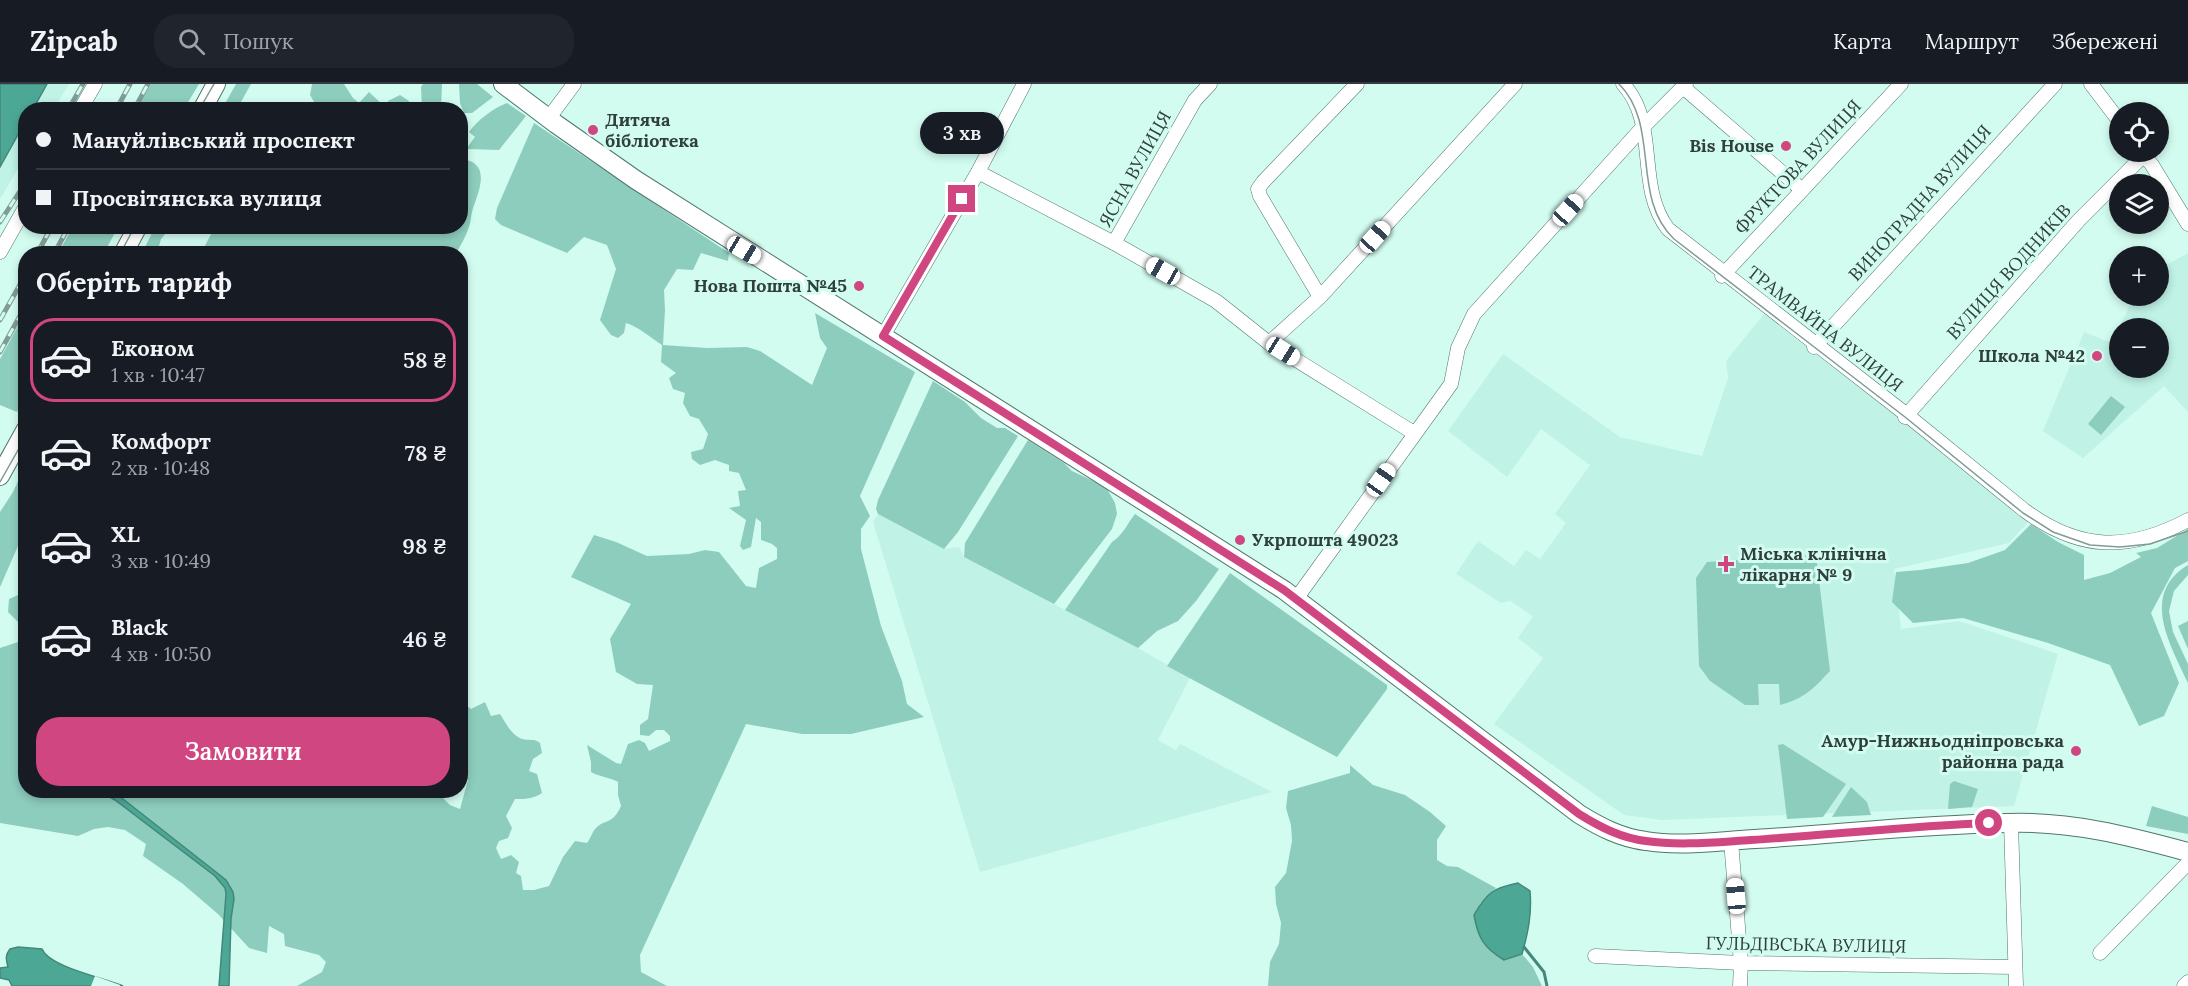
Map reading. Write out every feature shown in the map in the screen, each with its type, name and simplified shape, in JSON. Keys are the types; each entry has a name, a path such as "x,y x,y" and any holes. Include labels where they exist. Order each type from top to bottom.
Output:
{"main road":[{"path":"206,102 216,84"},
{"path":"503,84 654,192 1296,599 1579,814 1601,827 1622,836 1646,842 1675,844 1802,837 1945,825 2011,823 2085,827 2188,852"},
{"path":"0,476 18,443"}],"street":[{"path":"85,102 95,84"},
{"path":"548,118 574,84"},
{"path":"883,336 978,172 1024,84"},
{"name":"ЯСНА ВУЛИЦЯ","path":"1114,243 1195,100 1209,84"},
{"path":"1320,297 1258,189 1357,84"},
{"path":"1269,343 1320,297 1515,84"},
{"name":"ТРАМВАЙНА ВУЛИЦЯ","path":"1623,84 1635,100 1643,127 1653,196 1661,219 1676,237 2034,518 2064,534 2088,541 2112,543 2133,542 2168,530 2188,520"},
{"name":"ВИНОГРАДНА ВУЛИЦЯ","path":"1815,346 2055,84"},
{"path":"2091,84 2109,108"},
{"path":"1296,599 1450,384 1458,348 1474,314 1643,127 1685,86 1801,189"},
{"name":"ФРУКТОВА ВУЛИЦЯ","path":"1723,275 1892,87"},
{"name":"ВУЛИЦЯ ВОДНИКІВ","path":"1906,416 2079,220 2134,162"},
{"path":"2149,162 2188,224"},
{"path":"978,172 1114,243 1216,301 1269,343 1414,433"},
{"path":"0,252 18,220"},
{"path":"2011,823 2016,986"},
{"path":"1731,841 1741,963 1740,986"},
{"path":"2100,953 2188,863"},
{"name":"ГУЛЬДІВСЬКА ВУЛИЦЯ","path":"1595,956 1741,963 2015,967"},
{"path":"2184,986 2188,982"}],"shaded area":[{"path":"0,84 69,84 58,102 18,102 18,169 0,199"},
{"path":"0,84 47,84 37,102 18,102 18,135 0,167"},
{"path":"151,84 199,84 188,102 141,102"},
{"path":"236,84 251,84 241,102 226,102"},
{"path":"312,84 344,84 358,102 314,102 310,95"},
{"path":"423,84 442,84 441,102 422,102"},
{"path":"459,84 477,84 493,97 472,113 468,113 468,102 460,102"},
{"path":"369,92 380,102 360,102"},
{"path":"400,95 409,102 388,102"},
{"path":"507,103 526,116 499,150 468,149 475,137 469,132 481,119"},
{"path":"534,123 729,253 728,261 701,253 693,270 677,269 664,290 663,345 707,348 747,347 760,351 812,385 827,348 820,338 815,313 915,372 860,496 870,516 861,529 861,549 881,626 902,681 907,704 924,717 851,734 802,734 746,724 640,955 641,972 667,986 297,986 322,972 326,962 319,955 285,946 284,934 269,926 267,953 249,948 218,914 183,884 143,856 146,844 125,830 108,827 94,829 78,836 0,823 0,648 18,642 18,798 443,798 450,805 460,809 463,798 468,798 468,707 471,709 485,702 491,716 500,714 515,735 540,743 542,753 533,759 529,771 537,774 542,793 532,798 515,799 506,816 512,828 508,838 499,841 496,848 501,859 511,855 519,862 516,873 521,876 523,890 549,886 563,857 575,841 587,843 595,829 615,816 621,806 618,782 591,772 587,745 621,764 628,744 639,740 645,743 649,751 670,741 670,736 664,730 656,730 649,736 640,735 640,725 648,719 653,685 637,684 616,672 610,639 631,604 571,577 594,535 647,556 689,554 705,550 719,552 746,586 756,588 759,568 777,559 777,548 761,540 761,522 756,518 751,547 743,550 740,546 746,520 729,508 740,506 738,491 746,490 739,473 729,471 729,465 715,460 700,465 692,459 691,452 703,449 708,434 699,419 690,416 683,403 685,393 673,389 669,378 676,373 661,362 662,345 626,323 624,333 618,338 611,335 600,320 616,269 607,245 584,237 567,253 501,225 495,219 497,208"},
{"path":"468,161 477,165 481,178 468,229"},
{"path":"69,234 114,234 108,246 62,246"},
{"path":"152,234 165,234 159,246 146,246"},
{"path":"211,234 466,234 460,246 205,246"},
{"name":"Школа №42","path":"2188,253 2188,412 2164,386 2083,458 2043,431 2084,332 2109,342 2109,378 2169,378 2169,318 2124,318 2129,306 2169,306 2169,263"},
{"name":"Міська клінічна лікарня № 9","path":"1764,314 1981,480 2029,521 2009,543 1894,569 1901,629 1959,621 2058,654 2014,806 1662,820 1624,815 1494,724 1543,658 1518,638 1533,616 1510,601 1501,603 1456,574 1478,541 1514,566 1526,550 1540,559 1566,523 1555,514 1590,465 1541,429 1507,477 1448,431 1503,354 1620,437 1702,456 1728,378 1726,361"},
{"path":"18,326 17,412 0,405 0,359"},
{"path":"933,381 965,402 981,418 997,428 1005,428 1018,436 958,532 944,549 878,514 876,509 878,500"},
{"path":"2111,396 2125,407 2101,435 2088,424"},
{"path":"1028,440 1064,463 1072,471 1106,487 1115,503 1117,514 1112,529 1054,604 964,557 965,543"},
{"path":"18,481 18,546 0,587 0,512"},
{"path":"878,514 944,549 959,547 964,557 1138,648 1190,678 1158,740 1176,750 1180,744 1272,792 980,872 873,522"},
{"path":"1135,514 1219,569 1178,621 1157,631 1138,648 1065,610 1112,542 1122,533"},
{"path":"2031,524 2058,542 2084,555 2084,580 2110,573 2141,557 2136,553 2157,548 2188,529 2188,561 2175,568 2151,613 2179,683 2164,716 2139,726 2110,665 2048,643 1963,618 1913,623 1892,602 1896,572 1968,563 2005,550"},
{"path":"1816,555 1830,671 1808,692 1796,700 1780,705 1779,684 1758,684 1759,705 1745,705 1710,681 1699,666 1696,578 1707,562"},
{"path":"2188,565 2188,575 2174,591 2169,611 2173,632 2188,664 2188,683 2168,637 2163,621 2162,605 2165,590 2173,577"},
{"path":"1230,573 1387,685 1387,689 1337,757 1167,666"},
{"path":"18,595 18,622 8,612 9,599"},
{"path":"2188,621 2188,649 2178,626"},
{"path":"1783,744 1846,784 1823,817 1787,819 1778,745"},
{"path":"1350,765 1373,785 1405,795 1446,826 1437,840 1437,860 1447,866 1458,867 1496,888 1480,904 1504,960 1522,954 1533,967 1542,986 1268,986 1270,962 1279,944 1281,923 1276,904 1275,887 1286,873 1292,841 1291,825 1286,808 1288,791 1350,773"},
{"path":"1954,781 1978,789 1972,807 1948,809 1950,784"},
{"path":"1851,787 1867,802 1871,815 1832,817"},
{"path":"111,798 122,798 226,880 234,899 231,919 229,986 219,986 225,888 215,876"},
{"path":"2152,806 2188,817 2188,834 2146,826"},
{"path":"1518,883 1530,891 1528,931 1522,954 1504,960 1483,942 1474,915 1492,892"},
{"path":"18,947 42,949 66,967 123,986 12,986 9,980 0,978 0,968 8,967 7,953 10,949"}],"pier":[{"path":"95,976 120,985 120,986 91,986"}],"waterway":[{"path":"1524,947 1544,972 1547,986"}],"tram line":[{"path":"204,102 214,84"},
{"path":"1619,84 1632,101 1639,120 1653,203 1661,222 1674,239 1905,417 2023,513 2053,532 2090,545 2120,547 2150,544 2188,531"},
{"path":"124,246 131,234"},
{"path":"0,482 18,450"}],"railway":[{"path":"73,102 83,84"},
{"path":"120,102 130,84"},
{"path":"138,102 148,84"},
{"path":"0,222 18,194"},
{"path":"41,246 48,234"},
{"path":"58,246 65,234"},
{"path":"0,320 18,288"},
{"path":"0,352 18,319"}],"place":[{"name":"Дитяча бібліотека","path":"593,130"},
{"name":"Bis House","path":"1786,146"},
{"name":"Нова Пошта №45","path":"859,286"},
{"name":"Школа №42","path":"2097,356"},
{"name":"Укрпошта 49023","path":"1240,540"},
{"name":"Міська клінічна лікарня № 9","path":"1726,564"},
{"name":"Амур-Нижньодніпровська районна рада","path":"2076,751"}],"route":[{"path":"962,199 883,336 1284,590 1579,814 1622,836 1646,842 1675,844 1793,838 1989,823"}]}
